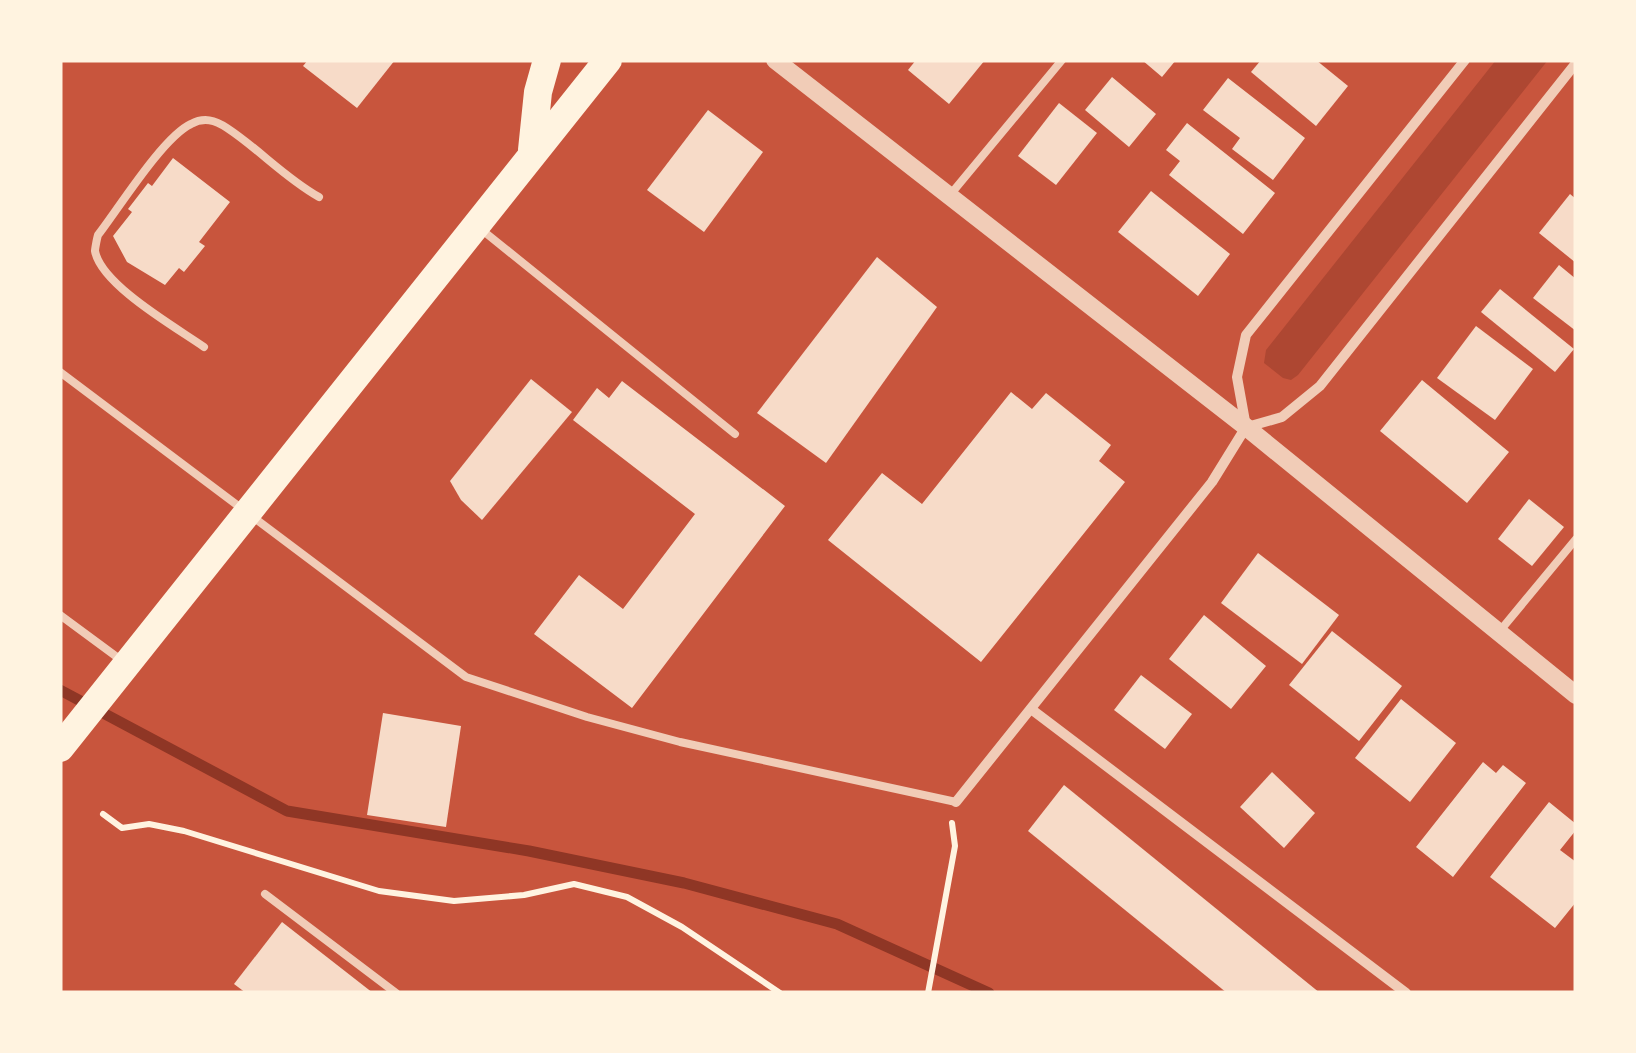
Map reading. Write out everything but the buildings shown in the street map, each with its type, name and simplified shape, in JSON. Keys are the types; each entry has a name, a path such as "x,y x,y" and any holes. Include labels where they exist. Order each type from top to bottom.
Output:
{"highway":[{"path":"532,152 538,92 547,60"},
{"path":"60,748 608,60"}],"street":[{"path":"775,60 1246,427 1576,696"},
{"path":"1246,427 1237,377 1246,334 1465,60"},
{"path":"956,802 1212,482 1246,427 1282,417 1320,386 1576,63"},
{"path":"1030,709 1406,993"}],"lane":[{"path":"948,198 1062,60"},
{"path":"204,347 117,283 104,269 95,250 98,235 162,151 183,129 209,119 226,127 318,198"},
{"path":"474,224 735,434"},
{"path":"60,372 466,677 587,717 680,742 956,802"},
{"path":"1498,632 1576,540"},
{"path":"60,615 126,664"},
{"path":"264,894 396,993"}],"path":[{"path":"103,814 122,828 149,824 184,831 379,891 454,900 524,895 574,884 627,897 682,927 780,993"},
{"path":"928,993 955,846"}],"shaded area":[{"path":"1496,60 1548,60 1298,375 1291,380 1283,378 1264,363 1266,350"}],"waterway":[{"path":"60,690 287,811 529,851 684,883 837,924 989,993"}]}
